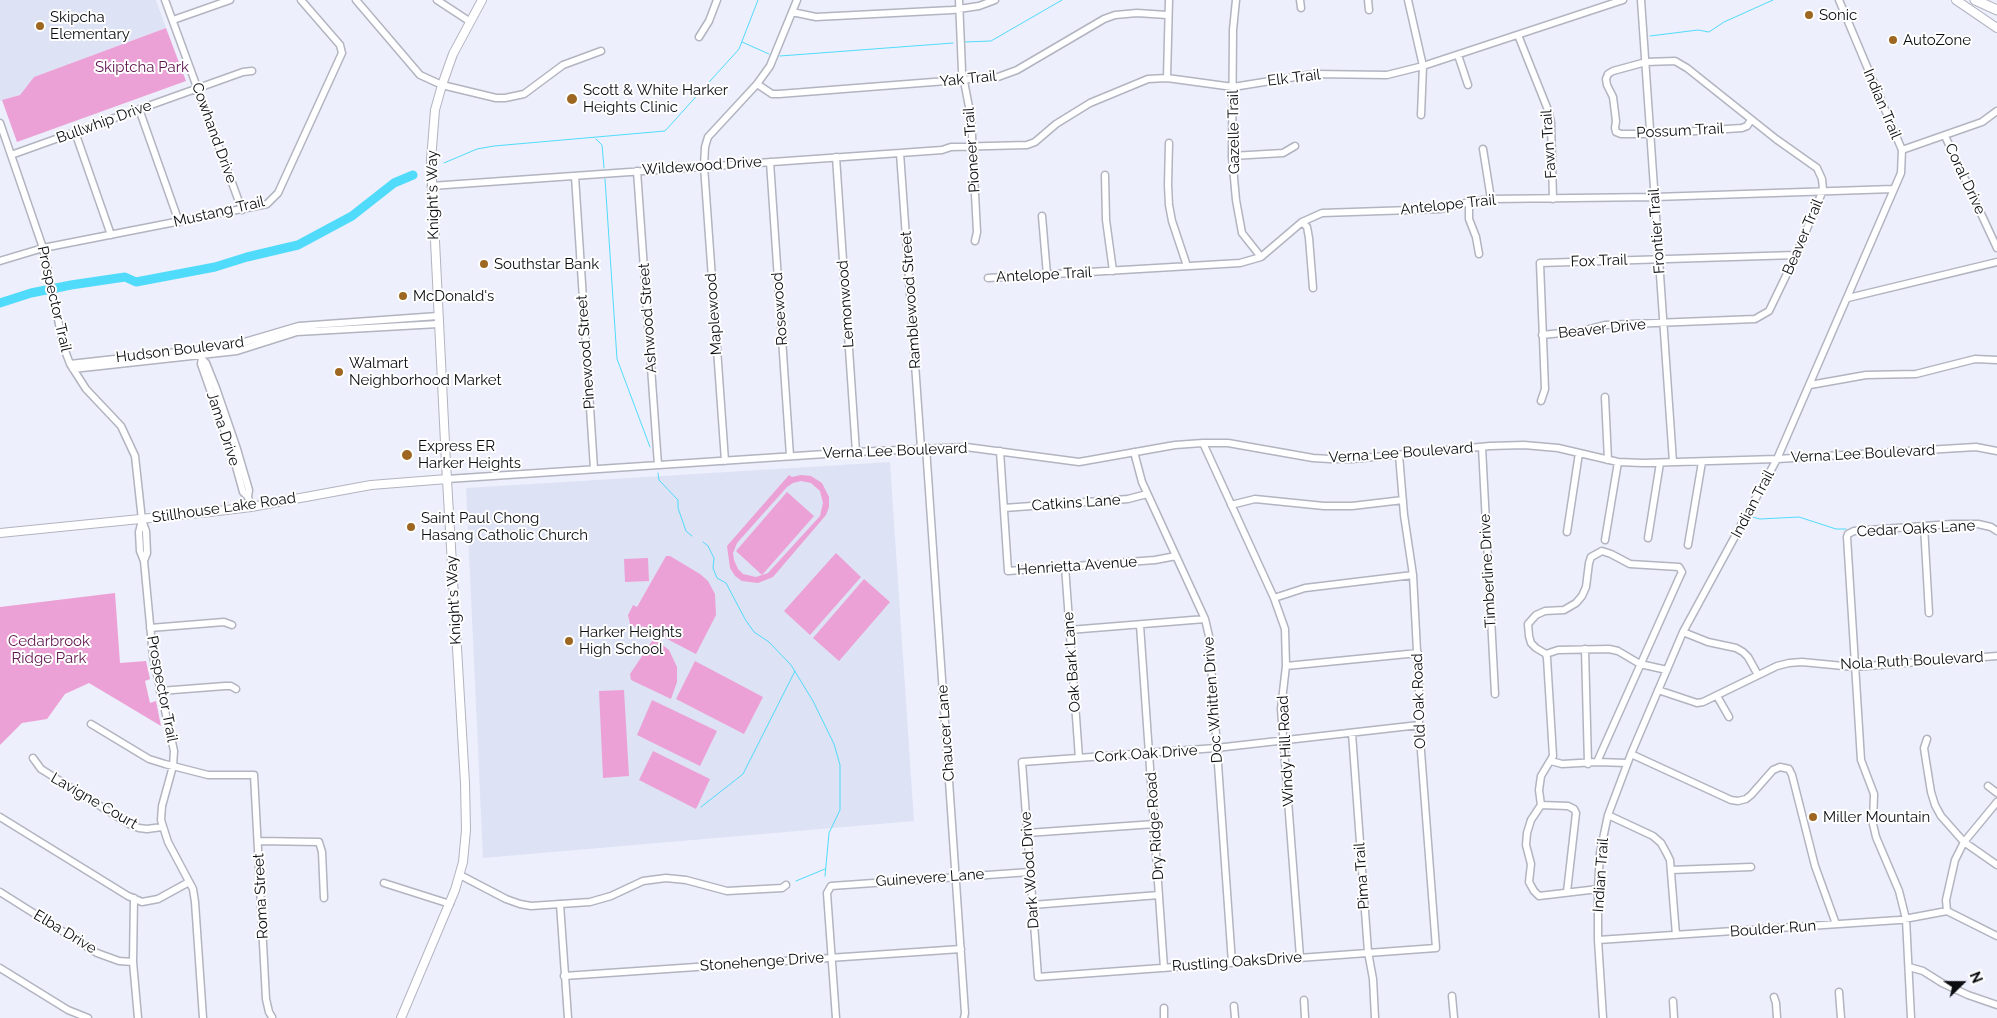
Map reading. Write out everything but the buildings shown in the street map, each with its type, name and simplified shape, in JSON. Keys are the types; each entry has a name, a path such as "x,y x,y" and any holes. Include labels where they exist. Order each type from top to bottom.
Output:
{"highway":[{"path":"1975,0 1997,10"}],"main road":[{"name":"Knight's Way","path":"401,1018 414,983 450,904 460,875 464,848 466,810 431,186 433,126 442,85 453,54 469,21 482,0"},
{"path":"1956,0 1997,28"},
{"name":"Stillhouse Lake Road","path":"0,533 142,520 251,507 371,485 447,479"}],"street":[{"name":"Cowhand Drive","path":"165,0 242,210"},
{"path":"173,20 230,0"},
{"name":"Mustang Trail","path":"0,261 44,248 267,204 278,194 342,53 340,45 301,0"},
{"path":"356,0 420,75 442,85 496,98 516,96 530,91 563,65 602,51"},
{"path":"437,0 469,21"},
{"path":"699,37 717,0"},
{"name":"Maplewood","path":"725,461 704,147 708,137 757,84 770,66 798,0"},
{"name":"Pioneer Trail","path":"959,0 960,54 971,117 977,232 975,240"},
{"path":"792,12 816,18 959,9 979,6 995,0"},
{"path":"1167,78 1167,15 1169,0"},
{"name":"Gazelle Trail","path":"1236,0 1233,30 1232,156 1238,216 1242,233 1262,257"},
{"path":"1300,0 1301,8"},
{"path":"1368,0 1369,10"},
{"path":"1408,0 1423,66 1422,115"},
{"name":"Elk Trail","path":"972,147 1027,145 1035,142 1056,124 1090,103 1139,82 1167,78 1233,87 1314,74 1388,76 1458,55 1623,0"},
{"name":"Frontier Trail","path":"1642,0 1662,324 1673,462"},
{"name":"Indian Trail","path":"1603,1018 1598,940 1598,889 1600,853 1608,815 1627,763 1683,632 1778,459 1901,173 1902,150 1839,0"},
{"name":"Yak Trail","path":"757,84 772,94 779,94 998,77 1017,70 1094,25 1115,16 1137,13 1167,15"},
{"name":"Fawn Trail","path":"1518,35 1548,110 1553,199"},
{"path":"1458,55 1468,85"},
{"name":"Beaver Trail","path":"1646,62 1669,60 1680,64 1816,168 1822,179 1823,190 1796,255 1769,311 1755,319 1662,324"},
{"name":"Possum Trail","path":"1646,62 1608,74 1606,79 1613,97 1616,132 1621,134 1651,134 1742,128 1747,126 1751,120"},
{"name":"Bullwhip Drive","path":"11,155 243,72 252,71"},
{"path":"139,109 179,222"},
{"path":"1902,150 1982,122 1997,112"},
{"name":"Prospector Trail","path":"0,125 44,248 64,348 71,366 86,389 121,426 127,437 137,468 142,520 139,532 140,551 144,561 152,656 174,744 173,766 161,812 162,827 189,882 195,902 203,1018"},
{"path":"75,132 111,235"},
{"name":"Coral Drive","path":"1946,136 1997,248"},
{"path":"1169,143 1169,205 1172,221 1187,266"},
{"path":"1232,156 1283,152 1295,146"},
{"name":"Wildewood Drive","path":"431,186 942,150 951,147 972,147"},
{"path":"1483,149 1491,199"},
{"name":"Ramblewood Street","path":"900,153 924,447"},
{"name":"Lemonwood","path":"836,157 856,452"},
{"name":"Rosewood","path":"770,162 790,456"},
{"name":"Ashwood Street","path":"637,171 658,465"},
{"path":"1105,175 1106,220 1113,271"},
{"name":"Pinewood Street","path":"575,176 594,469"},
{"name":"Antelope Trail","path":"988,278 1240,263 1262,257 1302,222 1322,213 1441,209 1491,199 1655,197 1894,189"},
{"path":"1469,202 1469,220 1476,237 1479,254"},
{"path":"1042,216 1047,275"},
{"path":"1302,222 1307,227 1309,238 1313,288"},
{"name":"Fox Trail","path":"1541,400 1545,389 1540,263 1796,255"},
{"path":"1848,298 1997,262"},
{"path":"395,319 396,327"},
{"name":"Hudson Boulevard","path":"71,366 202,355 292,327 316,328 362,325 395,319 438,320"},
{"name":"Hudson Boulevard","path":"362,325 396,327 438,320"},
{"name":"Beaver Drive","path":"1542,335 1581,331 1605,325 1662,324"},
{"name":"Jama Drive","path":"202,355 216,388 237,449 249,490 248,497 251,507"},
{"path":"1810,385 1866,375 1916,374 1975,359 1997,360"},
{"path":"1604,397 1608,460"},
{"name":"Verna Lee Boulevard","path":"447,479 924,447 966,446 1079,462 1175,445 1203,443 1228,443 1313,458 1330,459 1352,459 1524,445 1544,446 1618,462 1660,463 1778,459 1976,447 1997,451"},
{"name":"Windy Hill Road","path":"1203,443 1274,598 1285,629 1286,666 1281,709 1300,957"},
{"name":"Chaucer Lane","path":"924,447 956,876 964,1018"},
{"name":"Timberline Drive","path":"1482,447 1495,694"},
{"name":"Henrietta Avenue","path":"1000,452 1008,571 1155,560 1176,556"},
{"name":"Doc Whitten Drive","path":"1134,452 1138,473 1204,619 1209,636 1232,963"},
{"path":"1566,532 1579,453"},
{"name":"Old Oak Road","path":"1399,454 1413,575 1418,653 1419,725 1436,948"},
{"path":"1605,540 1618,462"},
{"path":"1688,545 1702,462"},
{"path":"1648,538 1660,463"},
{"name":"Catkins Lane","path":"1004,508 1128,498 1147,494"},
{"path":"1231,505 1255,499 1324,506 1352,506 1403,500"},
{"name":"Cedar Oaks Lane","path":"1911,1018 1906,919 1899,891 1876,837 1873,824 1874,794 1861,760 1854,667 1848,534 1854,530 1978,524 1991,527 1997,531"},
{"path":"1924,526 1929,613"},
{"path":"1598,762 1640,664 1680,576 1681,569 1675,565 1630,564 1602,551 1591,557 1586,587 1576,603 1564,610 1545,611 1536,615 1528,624 1528,636 1531,642 1536,648 1546,654 1558,650 1609,649 1618,651 1640,664 1667,670"},
{"name":"Oak Bark Lane","path":"1065,566 1078,758"},
{"path":"1274,598 1305,588 1413,575"},
{"path":"1069,630 1204,619"},
{"path":"150,628 224,622 232,625"},
{"name":"Dry Ridge Road","path":"1140,625 1164,968"},
{"path":"1683,632 1708,642 1736,648 1743,652 1758,675"},
{"path":"1585,649 1588,764"},
{"path":"1286,666 1418,653"},
{"path":"1546,654 1550,690 1553,756 1541,776 1541,805 1528,826 1526,839 1531,864 1529,882 1539,896 1598,889"},
{"name":"Nola Ruth Boulevard","path":"1658,690 1697,704 1758,675 1789,663 1802,662 1854,667 1997,656"},
{"path":"160,691 225,686 231,686 236,690"},
{"path":"1716,696 1730,717"},
{"path":"91,724 149,759 173,766"},
{"name":"Cork Oak Drive","path":"1022,762 1216,748 1419,725"},
{"name":"Pima Trail","path":"1352,733 1368,952 1373,979 1375,1018"},
{"path":"1927,739 1924,748 1931,792 1941,816 1964,842 1997,865"},
{"path":"1631,754 1730,800 1738,801 1746,799 1751,795 1773,770 1780,767 1789,769 1816,866 1836,924"},
{"name":"Lavigne Court","path":"34,758 41,769 129,824 139,828 162,827"},
{"path":"1551,761 1562,764 1627,763"},
{"name":"Dark Wood Drive","path":"1022,762 1038,977"},
{"name":"Roma Street","path":"173,766 208,775 254,775 266,999 267,1009 272,1017"},
{"path":"1988,786 1997,793"},
{"path":"1997,802 1964,842 1955,860 1946,900 1947,911 1997,936"},
{"path":"1541,805 1568,806 1574,809 1576,813 1566,892"},
{"path":"1608,815 1653,836 1666,852 1670,860 1676,935"},
{"path":"0,817 142,902 158,899 189,882"},
{"path":"1027,833 1154,824"},
{"path":"258,841 319,842 322,852 324,898"},
{"path":"1671,870 1751,867"},
{"name":"Guinevere Lane","path":"832,958 827,893 831,886 1030,872"},
{"path":"460,875 506,899 531,906 601,900 643,881 666,878 686,880 727,891 782,888 786,885"},
{"path":"384,884 450,904"},
{"name":"Elba Drive","path":"0,892 98,953 119,961 133,962"},
{"path":"1032,905 1159,895"},
{"path":"134,898 133,962 138,1018"},
{"path":"560,904 568,1018"},
{"name":"Boulder Run","path":"1598,940 1906,919 1947,911"},
{"name":"Rustling OaksDrive","path":"1038,977 1436,948"},
{"name":"Stonehenge Drive","path":"564,976 961,949"},
{"path":"832,958 836,1018"},
{"path":"1909,967 1922,971 1968,995 1997,1005"},
{"path":"0,968 68,1010 88,1018"},
{"path":"1840,992 1841,1018"},
{"path":"1452,996 1454,1018"},
{"path":"1774,997 1777,1018"},
{"path":"1304,1000 1305,1018"},
{"path":"1673,1002 1674,1018"},
{"path":"1234,1006 1235,1018"},
{"path":"1164,1008 1164,1018"}],"shaded area":[{"path":"0,0 156,0 166,28 34,77 20,95 0,101"},
{"path":"890,462 914,821 483,858 466,488"}],"green space":[{"name":"Skiptcha Park","path":"166,28 186,81 17,142 2,100 20,95 34,77"},
{"path":"789,475 792,477 801,475 811,476 822,483 829,497 829,507 826,515 773,577 758,583 742,581 735,576 730,568 727,546","holes":["801,481 811,483 820,491 823,503 820,516 768,573 756,577 743,574 738,569 734,560 733,553 737,543 787,487"]},
{"path":"787,492 814,516 762,575 736,551"},
{"path":"836,553 861,577 810,635 784,611"},
{"path":"666,556 670,556 700,574 708,581 715,594 716,615 696,654 642,626 640,630 630,624 628,615 633,605 637,607"},
{"path":"648,558 649,581 625,582 624,559"},
{"path":"864,579 890,602 839,661 813,638"},
{"name":"Cedarbrook Ridge Park","path":"115,593 120,663 146,661 150,679 145,681 150,703 156,701 161,726 89,683 65,694 47,719 22,723 0,745 0,607"},
{"path":"654,638 669,650 677,667 677,682 671,699 631,680 630,674"},
{"path":"695,661 763,697 744,734 676,699"},
{"path":"624,690 629,776 603,778 599,691"},
{"path":"652,700 717,731 700,766 637,735"},
{"path":"653,751 710,779 696,809 639,780"}],"waterway":[{"path":"444,163 477,149 494,146 665,131 739,49 758,0"},
{"path":"964,42 991,41 1062,0"},
{"path":"1650,36 1698,30 1709,32 1724,22 1773,0"},
{"path":"742,42 769,54"},
{"path":"780,56 953,43"},
{"path":"596,139 602,145 604,168"},
{"path":"0,303 31,293 71,285 125,277 136,282 215,267 298,245 352,216 394,183 413,175"},
{"path":"605,179 617,359 650,447"},
{"path":"658,473 659,480 678,500 678,508 686,531 692,536"},
{"path":"1752,517 1760,519 1799,517 1836,529 1846,529"},
{"path":"703,542 708,546 714,558 713,568 717,578 726,583 754,632 769,642 791,665 813,701 834,744 840,765 840,810 829,833 825,876"},
{"path":"701,807 743,774 795,671"},
{"path":"796,881 825,869"}],"place":[{"name":"Sonic","path":"1809,15"},
{"name":"Skipcha Elementary","path":"40,26"},
{"name":"AutoZone","path":"1893,40"},
{"name":"Scott & White Harker Heights Clinic","path":"572,99"},
{"name":"Southstar Bank","path":"484,264"},
{"name":"McDonald's","path":"403,296"},
{"name":"Walmart Neighborhood Market","path":"339,372"},
{"name":"Express ER Harker Heights","path":"407,455"},
{"name":"Saint Paul Chong Hasang Catholic Church","path":"411,527"},
{"name":"Harker Heights High School","path":"569,641"},
{"name":"Miller Mountain","path":"1813,817"}]}
